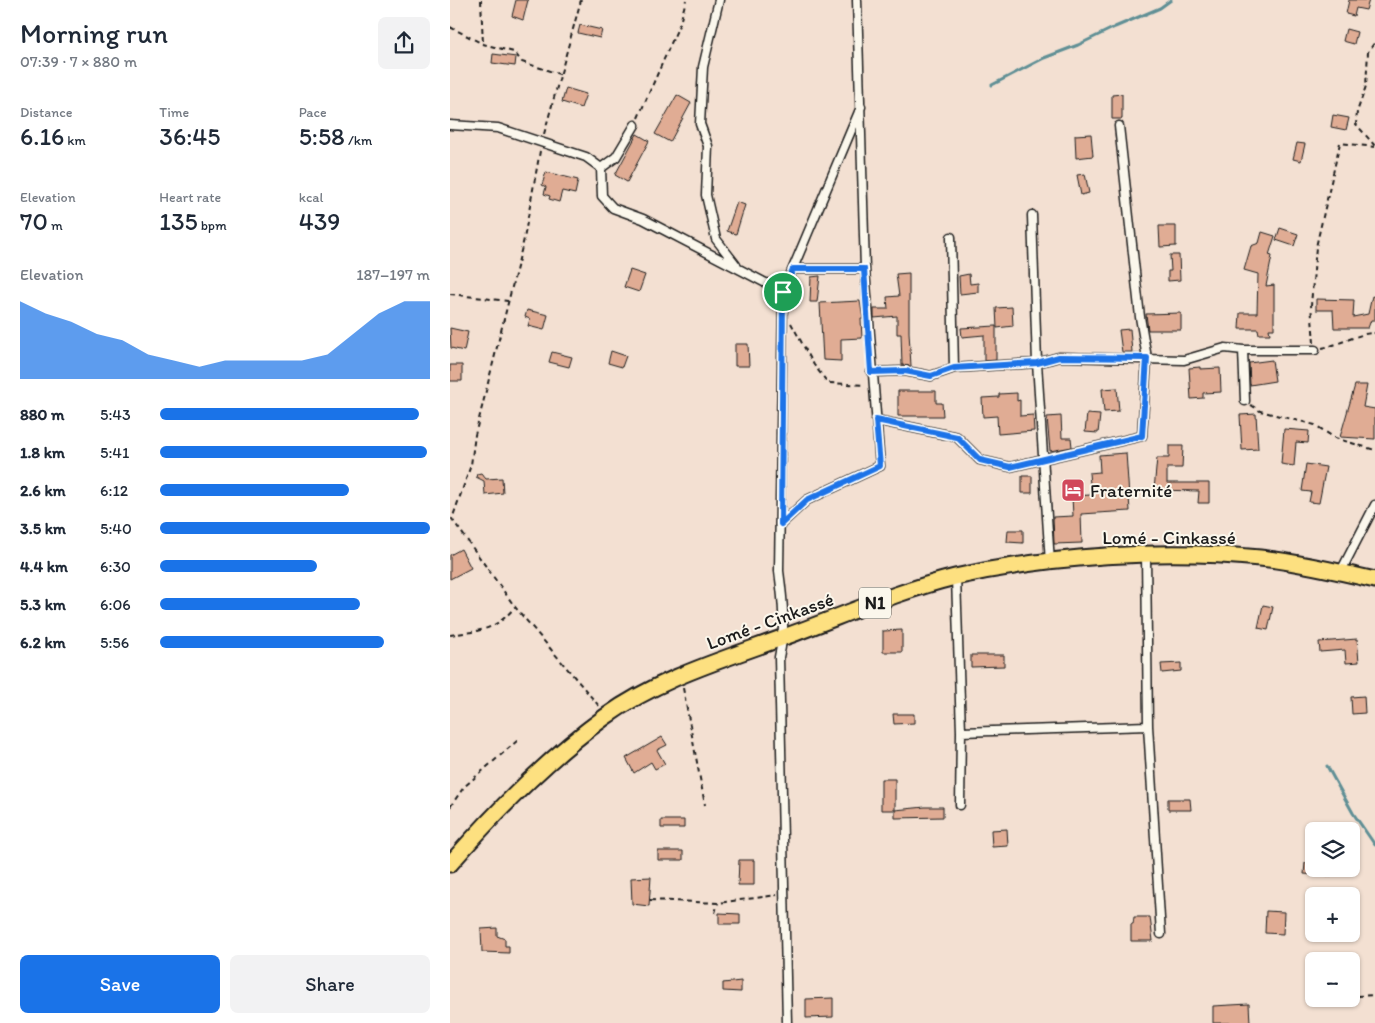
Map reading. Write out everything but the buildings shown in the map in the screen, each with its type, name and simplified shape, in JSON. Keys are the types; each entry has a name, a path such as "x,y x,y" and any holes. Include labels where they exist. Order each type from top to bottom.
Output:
{"highway":[{"name":"Lomé - Cinkassé","path":"450,864 537,772 607,716 681,676 902,593 956,577 1050,562 1146,555 1188,554 1260,558 1375,580"}],"street":[{"path":"719,0 703,67 700,124 708,146 706,195 716,239 739,269"},
{"path":"781,524 807,500 880,466 864,269 857,0"},
{"path":"787,1023 780,657 784,637 784,606 779,571 783,292 861,107"},
{"path":"450,125 498,128 586,157 601,168"},
{"path":"601,168 616,157 635,125"},
{"path":"876,420 957,437 980,460 1010,467 1044,461 1142,436 1147,358 1140,317 1119,126"},
{"path":"601,168 602,196 613,208 643,219 783,292"},
{"path":"1032,214 1037,363 1050,562"},
{"path":"951,238 954,368"},
{"path":"793,269 864,269"},
{"path":"871,372 905,371 931,376 954,368 1037,363 1059,357 1184,360 1225,348 1243,350 1314,350"},
{"path":"1243,350 1245,401"},
{"path":"1340,573 1375,505"},
{"path":"1146,555 1148,726 1161,934"},
{"path":"956,577 961,732 960,805"},
{"path":"961,732 1148,726"}],"path":[{"path":"481,0 482,44"},
{"path":"582,0 542,142 524,239 475,435 471,465 452,519 515,607 607,716"},
{"path":"635,125 680,24 686,0"},
{"path":"450,27 482,44 514,52 522,62 562,75"},
{"path":"1375,42 1368,52 1366,86 1357,112 1356,124 1375,147"},
{"path":"1375,147 1340,143 1316,246 1311,305 1314,350 1338,345 1366,332 1375,333"},
{"path":"450,294 508,301"},
{"path":"783,307 814,365 828,383 872,386"},
{"path":"1245,401 1260,410 1315,425 1335,438 1375,450"},
{"path":"450,635 486,630 508,615 515,607"},
{"path":"681,676 705,805"},
{"path":"450,806 464,787 518,740"},
{"path":"650,900 718,903 785,894"},
{"path":"716,913 718,903"},
{"path":"1360,996 1375,995"}],"waterway":[{"path":"992,85 1044,58 1078,45 1160,8 1171,0"},
{"path":"1327,766 1353,813 1375,845"}],"place":[{"name":"Fraternité","path":"1073,490"}],"route":[{"path":"793,269 864,269 871,372 905,371 931,376 954,368 1037,363 1059,357 1147,358 1142,436 1044,461 1010,467 980,460 957,437 876,420 880,466 807,500 781,524 783,292 793,269"}]}
